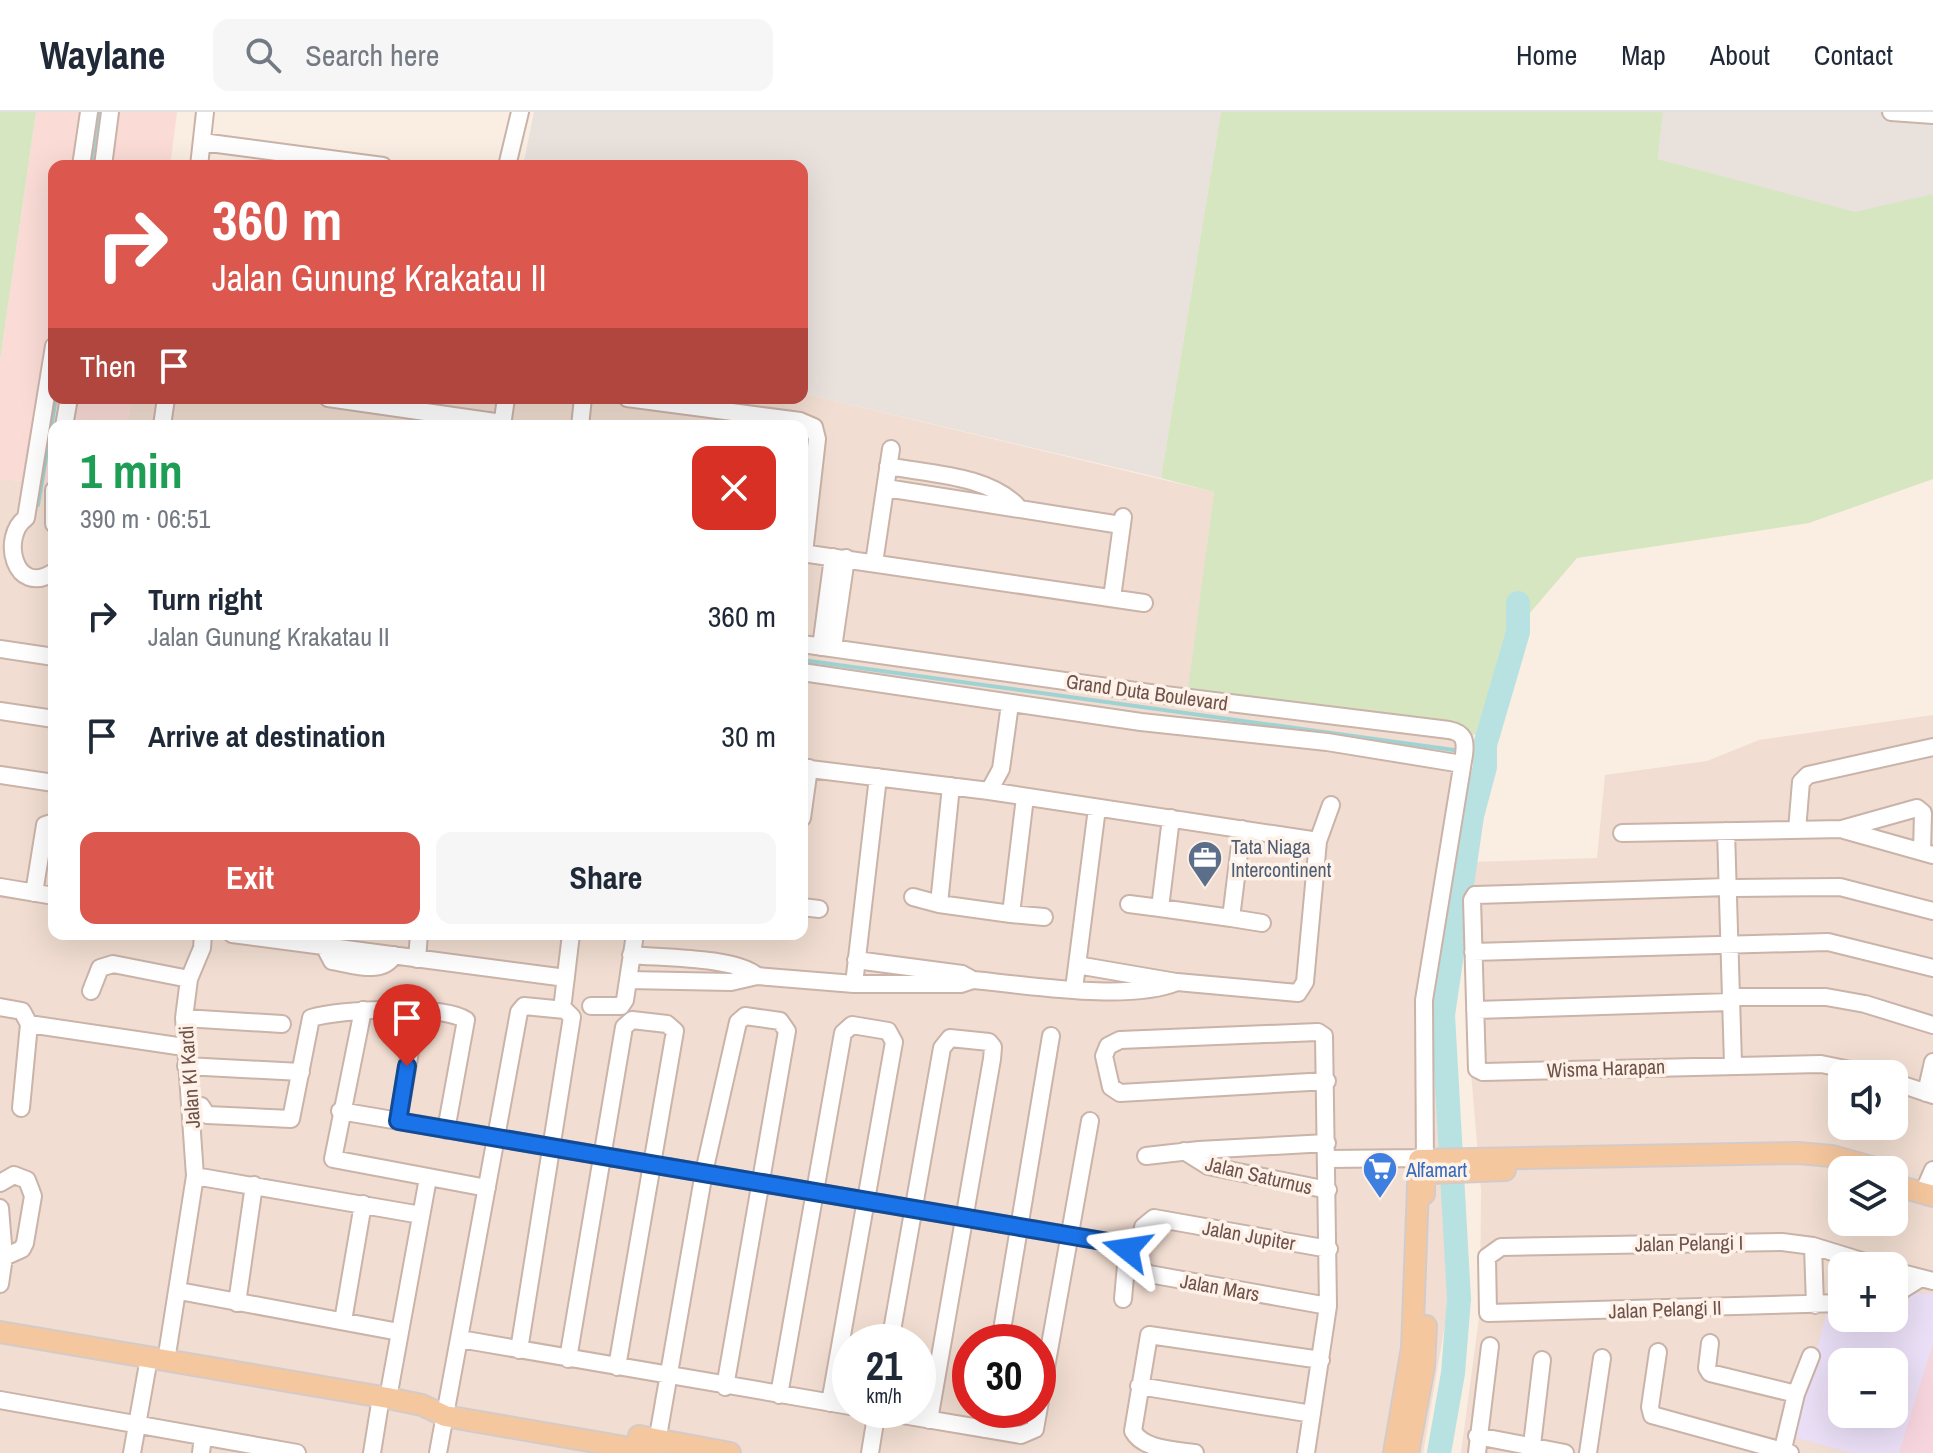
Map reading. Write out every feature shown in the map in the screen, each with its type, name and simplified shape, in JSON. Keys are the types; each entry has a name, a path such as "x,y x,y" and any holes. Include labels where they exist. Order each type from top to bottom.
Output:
{"main road":[{"path":"1394,1453 1412,1348 1416,1169 1473,1164 1798,1153 1832,1156"},
{"path":"1473,1164 1805,1163 1828,1167"},
{"path":"1408,1453 1426,1346 1426,1166"},
{"path":"1908,1179 1930,1186"},
{"path":"1908,1185 1930,1186"},
{"path":"0,1332 447,1409 657,1450 730,1453"}],"street":[{"path":"82,160 89,112"},
{"path":"104,160 110,112"},
{"path":"200,160 205,112"},
{"path":"508,160 520,112"},
{"path":"1891,112 1933,115"},
{"path":"202,142 338,160"},
{"path":"48,383 26,518 13,524 2,535 6,561 18,574 35,579 48,574"},
{"path":"368,404 475,420"},
{"path":"671,404 787,420"},
{"path":"808,423 817,439 808,481"},
{"path":"874,563 890,457 1002,492 1018,507"},
{"path":"886,488 1122,521 1112,598"},
{"path":"808,554 1144,603"},
{"path":"827,647 840,558"},
{"name":"Grand Duta Boulevard","path":"808,645 827,647 1149,708 1327,742 1464,753 1461,734 1449,730 1149,708 1010,704 808,673"},
{"path":"0,649 48,656"},
{"path":"989,791 1001,769 1010,704"},
{"path":"0,711 48,718"},
{"path":"1797,830 1801,782 1808,775 1933,747"},
{"path":"1184,1151 1327,1151 1426,1166 1424,1000 1464,753"},
{"path":"808,768 989,791 1318,841"},
{"path":"0,775 48,782"},
{"path":"854,984 878,777"},
{"path":"939,904 951,786"},
{"path":"1011,914 1025,797"},
{"path":"1077,965 1177,982 1286,994 1302,989 1318,841 1331,805"},
{"path":"1074,989 1097,808"},
{"path":"1622,833 1842,829 1919,809 1923,813 1928,854 1842,829"},
{"path":"1160,908 1171,818"},
{"path":"34,893 45,825 48,824"},
{"path":"1231,918 1242,829"},
{"path":"1730,831 1736,1064 1828,1065"},
{"path":"0,887 48,895"},
{"name":"Wisma Harapan","path":"1736,1064 1483,1072 1476,1067 1472,900 1479,893 1840,887 1933,911"},
{"path":"913,897 939,904 1044,917"},
{"path":"1129,904 1262,923"},
{"path":"808,908 819,909"},
{"name":"Jalan KI Kardi","path":"132,1453 137,1424 179,1291 195,1176 193,1106 184,1047 184,1018 189,979 203,940"},
{"path":"278,940 566,978"},
{"path":"417,959 419,940"},
{"path":"563,1001 570,940"},
{"path":"591,1006 621,1006 634,940"},
{"path":"1473,952 1828,942 1933,968"},
{"path":"631,955 732,965 750,969 757,976"},
{"path":"856,960 962,974 973,980 1074,989 1160,989 1177,982"},
{"path":"91,991 100,968 113,964 189,979"},
{"path":"628,980 731,982 757,976 854,984 961,984 973,980"},
{"path":"1475,1010 1826,997 1865,1004 1933,1025"},
{"path":"0,1007 22,1011 29,1024 21,1108"},
{"path":"438,1453 520,1008 565,1010 572,1017 519,1350"},
{"path":"363,1010 340,1111 333,1159 487,1188"},
{"path":"193,1106 201,1106 207,1115 291,1119 311,1018 363,1010 417,1011 466,1020 446,1130"},
{"path":"398,1121 417,1011"},
{"path":"657,1450 704,1172 738,1022 745,1016 780,1021 787,1031 725,1387"},
{"path":"184,1018 282,1024"},
{"path":"568,1359 624,1027 632,1020 667,1024 675,1031 655,1164 617,1367"},
{"path":"29,1024 184,1047"},
{"path":"460,1339 725,1387 830,1403 894,1042 888,1031 852,1025 843,1033 779,1395"},
{"path":"1306,1453 1328,1306 1329,1249 1327,1081 1325,1041 1318,1032 1116,1040 1108,1046 1104,1056 1111,1087 1120,1093 1327,1081"},
{"path":"1003,1324 1051,1036"},
{"path":"893,1324 943,1044 950,1038 986,1041 993,1047 992,1059 936,1381"},
{"path":"1908,1087 1930,1094 1933,1062"},
{"path":"186,1066 301,1072"},
{"path":"340,1111 1124,1245 1127,1259 1123,1299"},
{"path":"936,1421 1027,1435 1035,1429 1090,1121"},
{"name":"Jalan Saturnus","path":"1146,1156 1184,1151 1208,1166 1328,1190"},
{"path":"0,1183 14,1175 27,1180 33,1196 25,1243 4,1257"},
{"path":"195,1176 421,1215"},
{"path":"372,1453 428,1178"},
{"path":"237,1303 254,1185"},
{"path":"343,1321 363,1204"},
{"path":"0,1208 4,1257 0,1284"},
{"name":"Jalan Jupiter","path":"1140,1243 1144,1223 1154,1218 1329,1249"},
{"name":"Jalan Pelangi I","path":"1488,1313 1487,1257 1496,1248 1763,1242 1813,1246 1832,1252"},
{"name":"Jalan Mars","path":"1140,1243 1138,1265 1144,1272 1328,1306"},
{"path":"1813,1246 1815,1305"},
{"path":"1908,1289 1927,1280"},
{"path":"179,1291 399,1332"},
{"name":"Jalan Pelangi II","path":"1488,1313 1828,1304"},
{"path":"1195,1453 1150,1444 1136,1437 1133,1424 1146,1340 1154,1333 1321,1360"},
{"path":"1710,1343 1707,1368 1710,1373 1796,1394"},
{"path":"1477,1453 1490,1346"},
{"path":"1658,1352 1650,1407 1652,1415 1784,1452 1796,1394 1811,1356"},
{"path":"1588,1453 1602,1358"},
{"path":"1532,1445 1542,1360"},
{"path":"1139,1386 1312,1414"},
{"path":"0,1400 137,1424 199,1442 297,1453"},
{"path":"870,1453 873,1428"},
{"path":"1477,1436 1565,1453"},
{"path":"189,1453 199,1442"}],"shaded area":[{"path":"36,112 177,112 171,160 48,160 48,404 131,404 127,420 48,420 48,483 0,479 0,360"},
{"path":"534,112 1221,112 1161,478 808,394 808,160 524,160"},
{"path":"1663,112 1933,112 1933,194 1855,213 1658,159"},
{"path":"808,394 1214,492 1188,697 1473,735 1458,805 1434,1015 1449,1301 1423,1453 0,1453 0,479 48,483 48,940 808,940 808,420 127,420 131,404 808,404"},
{"path":"1933,715 1933,1453 1461,1453 1480,1310 1481,1190 1466,1014 1471,862 1597,858 1605,775 1707,761 1759,740"},
{"path":"1911,1293 1933,1294 1933,1343 1908,1424 1908,1348 1828,1348 1828,1428 1907,1428 1899,1453 1852,1453 1793,1437 1827,1311 1828,1332 1908,1332"},
{"path":"1933,1344 1933,1453 1899,1453"}],"green space":[{"path":"0,112 36,112 0,360"},
{"path":"1221,112 1663,112 1658,159 1855,212 1933,194 1933,479 1809,523 1577,558 1529,614 1493,737 1187,697 1214,492 1161,478"}],"waterway":[{"path":"92,160 99,112"},
{"path":"52,420 55,404"},
{"path":"38,505 48,446"},
{"path":"1439,1453 1453,1373 1459,1299 1443,1015 1472,816 1485,767 1485,745 1518,632 1518,603"},
{"path":"808,661 1461,751"},
{"path":"1470,753 1485,755"}],"place":[{"name":"Tata Niaga Intercontinent","path":"1205,889"},
{"name":"Alfamart","path":"1380,1200"}],"route":[{"path":"407,1066 398,1121 1120,1244 1127,1249"}]}
